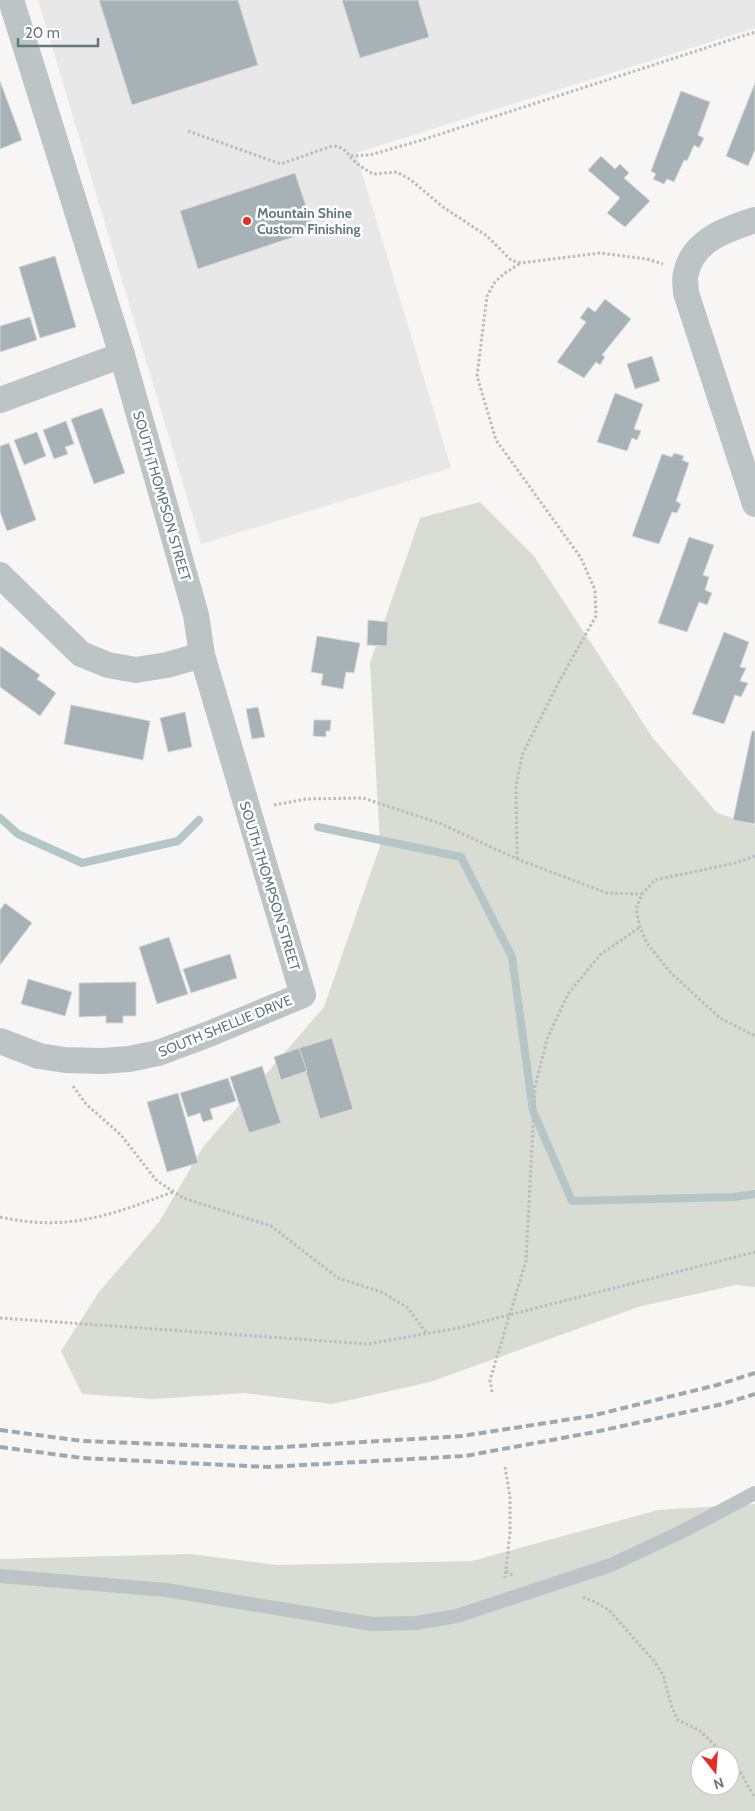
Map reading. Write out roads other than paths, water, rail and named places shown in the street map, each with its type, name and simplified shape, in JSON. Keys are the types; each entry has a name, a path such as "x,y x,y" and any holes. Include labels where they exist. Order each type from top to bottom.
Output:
{"street":[{"name":"SOUTH THOMPSON STREET","path":"9,14 122,355 196,615 202,655 303,995"},
{"path":"753,494 686,293 685,274 693,255 710,239 728,228 755,220"},
{"path":"0,400 122,355"},
{"path":"0,575 81,654 108,665 136,670 167,666 202,655"},
{"name":"SOUTH SHELLIE DRIVE","path":"0,1041 40,1056 65,1060 102,1061 129,1059 158,1053 303,995"}],"lane":[{"path":"0,1576 166,1590 372,1624 416,1622 457,1616 610,1565 755,1493"}],"waterway":[{"path":"0,818 18,834 82,863 178,841 199,820"},
{"path":"318,827 461,857 512,957 533,1111 572,1201 734,1197 755,1194"}],"railway":[{"path":"0,1430 82,1441 266,1448 462,1436 591,1416 717,1385 755,1373"},
{"path":"0,1447 82,1458 268,1467 465,1456 595,1432 723,1404 755,1394"}],"place":[{"name":"Mountain Shine Custom Finishing","path":"247,221"}]}
